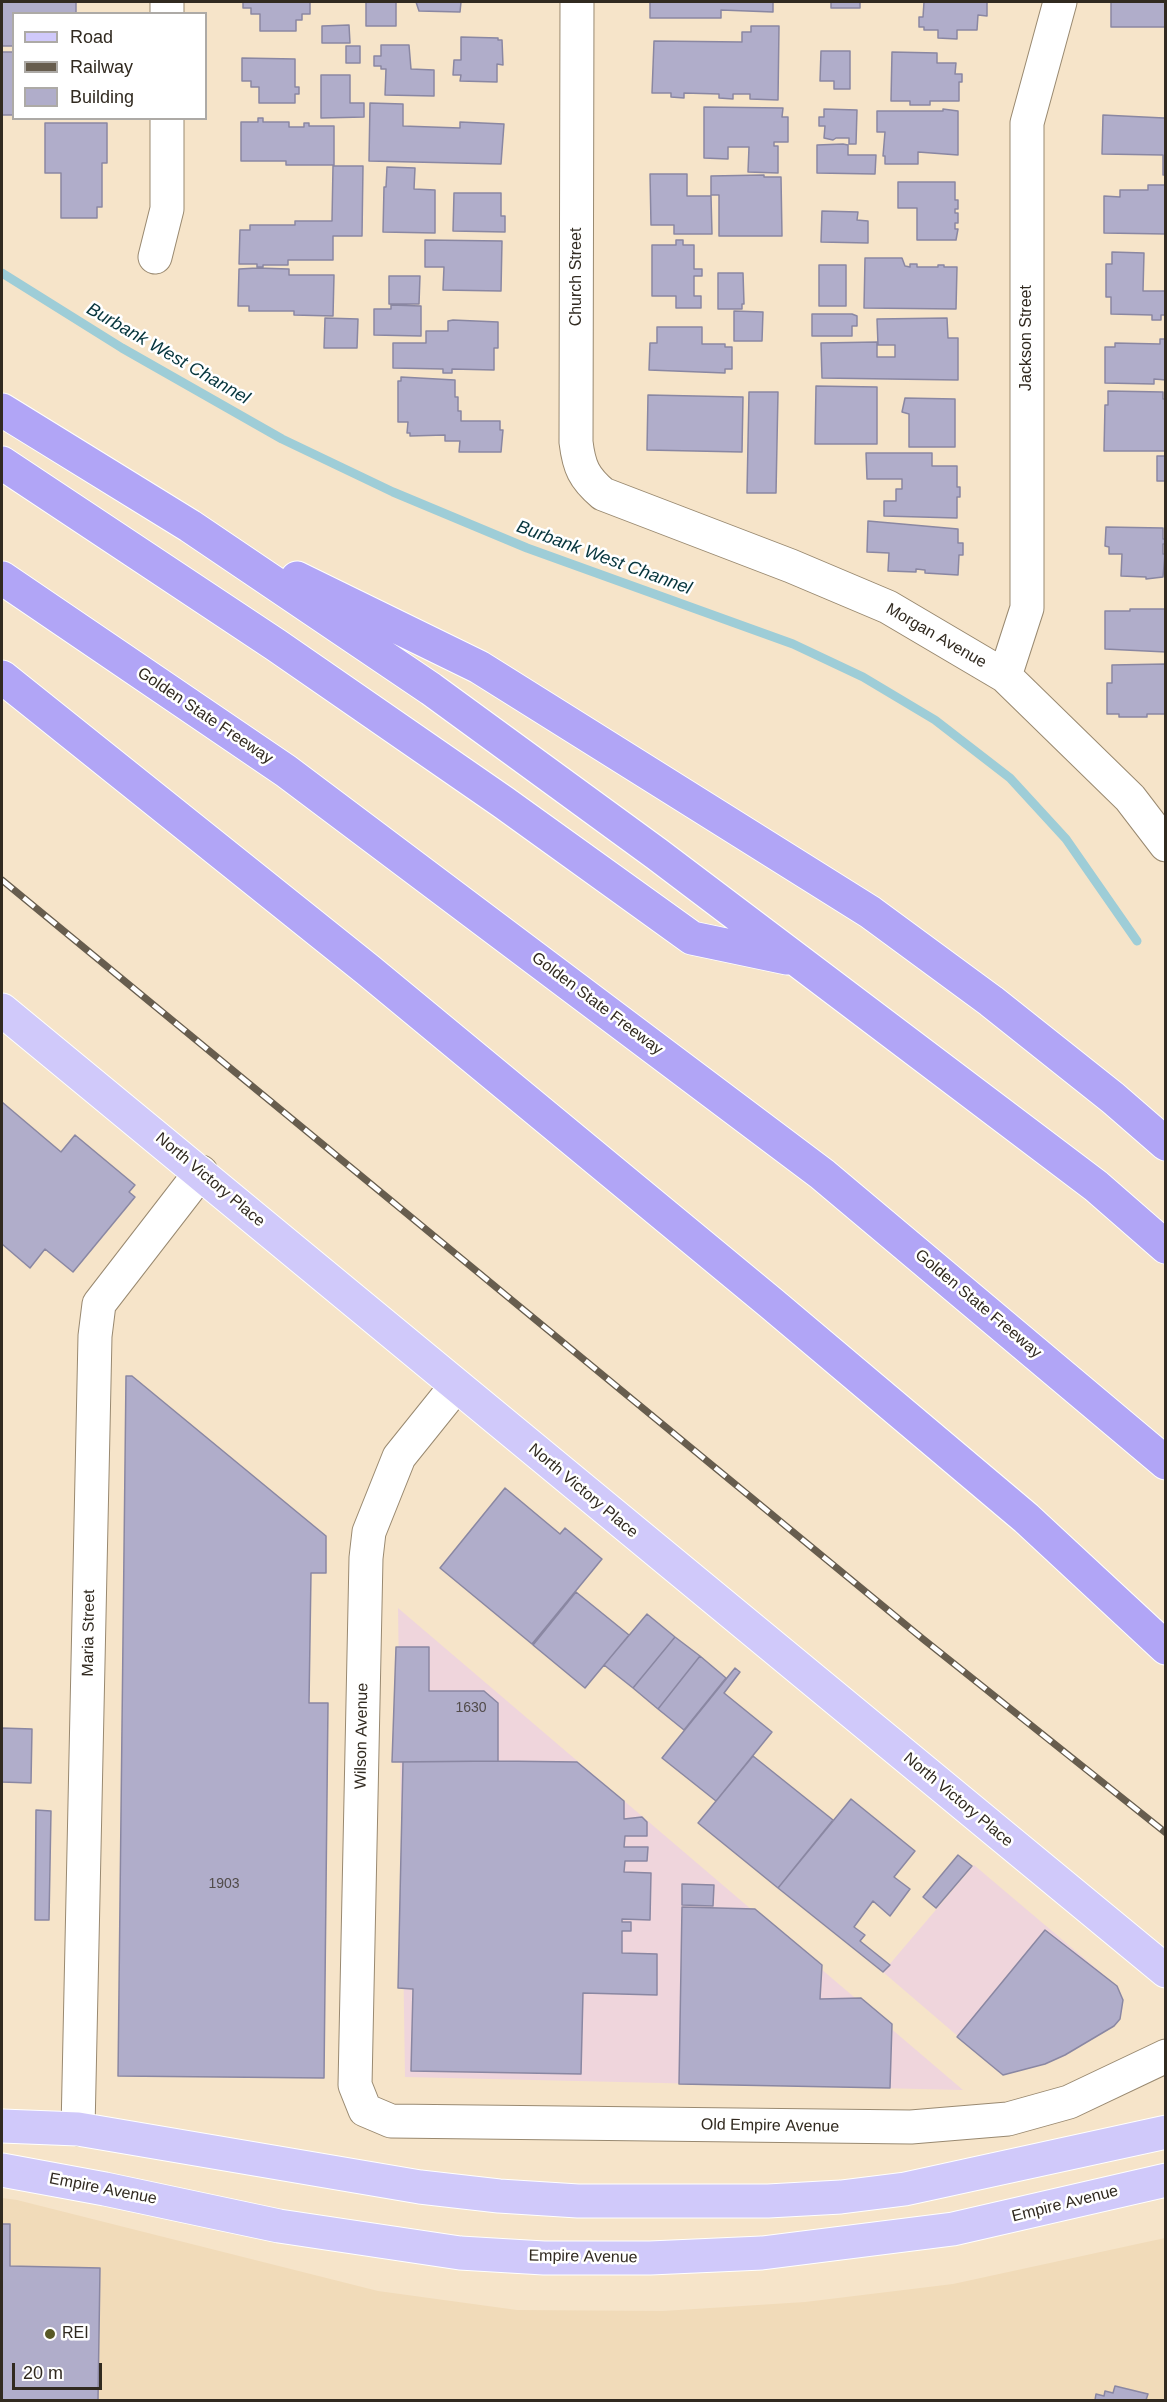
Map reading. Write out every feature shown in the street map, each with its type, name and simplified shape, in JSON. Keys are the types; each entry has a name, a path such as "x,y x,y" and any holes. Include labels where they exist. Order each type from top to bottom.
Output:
{"highway":[{"path":"2,410 190,525 431,689 657,854 1096,1186 1166,1247"},
{"path":"2,463 286,652 503,802 692,938 797,960"},
{"path":"190,525 479,667 870,912 1000,1009 1113,1098 1166,1144"},
{"name":"Golden State Freeway","path":"2,578 286,771 803,1160 1166,1463"},
{"path":"2,677 368,970 771,1303 1026,1518 1166,1648"}],"main road":[{"name":"North Victory Place","path":"2,1010 1166,1971"},
{"path":"2,2126 78,2129 420,2187 499,2196 578,2201 768,2201 841,2197 905,2189 1166,2132"},
{"name":"Empire Avenue","path":"2,2170 279,2226 460,2253 544,2258 650,2258 762,2253 942,2231 1166,2180"}],"street":[{"name":"Church Street","path":"577,2 578,457 589,482 603,494 648,512"},
{"name":"Jackson Street","path":"1005,676 1028,608 1027,123 1059,2"},
{"path":"155,257 166,209 167,120"},
{"name":"Morgan Avenue","path":"648,512 791,566 888,607 1005,676 1130,798 1166,845"},
{"name":"Maria Street","path":"78,2129 95,1360 99,1304 201,1172"},
{"name":"Wilson Avenue","path":"365,2110 355,2085 369,1532 399,1457 456,1386"},
{"name":"Old Empire Avenue","path":"365,2110 391,2121 911,2127 1008,2119 1069,2102 1166,2056"}],"shaded area":[{"path":"398,1608 963,2090 405,2077"},
{"path":"974,1865 1117,1986 1123,2000 1120,2019 1114,2026 1065,2055 1003,2075 883,1972"},
{"path":"2,2198 378,2291 517,2310 663,2311 805,2302 953,2284 1165,2238 1165,2400 2,2400"}],"building":[{"path":"2,2 76,2 76,12 12,12 12,46 2,46"},
{"path":"243,2 310,2 310,14 302,14 302,20 296,20 296,31 260,31 260,14 251,14 251,8 243,8"},
{"path":"366,2 396,2 396,26 366,26"},
{"path":"416,2 461,2 460,12 419,11"},
{"path":"650,2 773,2 773,12 721,10 721,18 650,18"},
{"path":"831,2 860,2 860,8 831,8"},
{"path":"924,2 987,2 987,16 978,15 977,30 957,30 957,39 938,38 938,30 924,30 924,27 919,27 919,17 923,17"},
{"path":"1111,2 1166,2 1166,27 1111,27"},
{"path":"349,25 350,43 322,43 322,26"},
{"path":"751,26 779,26 778,100 750,99 750,94 733,94 733,99 719,98 719,94 684,93 684,98 671,97 671,93 652,93 654,41 742,42 742,32 751,32"},
{"path":"461,37 502,40 503,65 497,64 497,82 460,81 461,75 453,75 454,60 461,60"},
{"path":"381,45 409,45 411,69 434,70 434,96 385,95 386,69 374,66 374,56 381,56"},
{"path":"346,46 360,46 360,63 346,63"},
{"path":"821,51 850,51 850,89 834,89 834,81 820,81"},
{"path":"2,52 12,52 12,115 2,115"},
{"path":"892,52 937,53 937,63 956,63 955,74 962,74 962,82 959,82 959,101 930,101 930,105 910,105 910,101 891,101"},
{"path":"242,58 295,59 295,87 299,87 299,94 295,94 295,103 259,103 259,87 251,87 251,81 242,81"},
{"path":"321,75 350,75 350,103 364,103 364,117 321,118"},
{"path":"370,103 403,104 403,126 460,128 460,122 504,124 501,164 369,161"},
{"path":"704,107 783,108 782,117 788,117 788,142 774,142 774,146 778,146 778,173 748,172 749,147 728,147 728,159 704,158"},
{"path":"824,109 857,110 856,144 849,144 849,138 833,140 824,138 825,126 819,126 819,117 824,117"},
{"path":"943,109 958,111 958,155 918,152 918,164 885,164 885,156 883,156 885,132 877,132 877,111 943,111"},
{"path":"1103,115 1164,118 1166,116 1166,175 1163,175 1163,155 1102,154"},
{"path":"258,118 263,118 263,122 289,122 289,127 304,127 304,123 309,123 309,126 334,126 334,165 286,165 286,161 241,161 241,122 258,122"},
{"path":"45,123 107,123 107,163 102,163 102,207 97,207 97,218 61,218 61,173 45,173"},
{"path":"817,145 848,145 848,155 876,155 875,174 817,173"},
{"path":"333,166 363,166 362,236 333,236 333,260 288,260 288,265 263,265 263,267 257,267 257,264 239,264 240,230 250,230 250,225 295,225 295,221 332,221"},
{"path":"387,167 415,168 414,189 435,190 435,233 383,232"},
{"path":"650,174 687,174 687,196 711,196 712,234 674,234 674,225 651,225"},
{"path":"764,175 764,177 781,177 782,236 719,236 719,195 711,195 711,176"},
{"path":"898,182 955,182 955,200 958,200 958,209 955,209 955,213 958,213 958,223 955,223 955,229 958,229 956,240 917,240 917,208 898,208"},
{"path":"1148,185 1166,185 1166,234 1104,233 1104,196 1120,197 1120,190 1148,190"},
{"path":"454,193 501,193 501,216 505,216 505,232 453,231"},
{"path":"822,211 858,212 857,220 868,221 868,243 821,242"},
{"path":"425,240 502,241 501,291 443,290 444,267 425,267"},
{"path":"676,240 683,240 683,245 694,245 694,269 702,269 702,276 694,276 694,296 701,296 701,308 676,308 676,296 652,296 652,245 676,245"},
{"path":"1112,252 1144,253 1143,291 1166,291 1166,315 1161,315 1161,320 1152,320 1152,315 1111,314 1111,297 1106,297 1106,264 1112,264"},
{"path":"865,258 902,258 905,266 910,267 910,264 917,264 917,267 944,265 944,267 957,267 956,309 864,308"},
{"path":"819,265 846,265 846,306 819,306"},
{"path":"239,269 289,269 289,275 334,275 333,316 294,315 294,311 249,311 249,306 238,306"},
{"path":"718,273 743,273 744,304 742,304 742,309 718,309"},
{"path":"389,276 420,276 419,304 389,304"},
{"path":"391,305 421,306 421,336 374,335 374,309 391,309"},
{"path":"734,311 763,312 762,341 734,341"},
{"path":"812,314 852,314 857,316 857,326 852,326 852,336 812,336"},
{"path":"325,318 358,319 357,348 324,348"},
{"path":"947,318 948,338 958,338 958,380 822,378 821,343 877,342 877,357 895,357 895,345 878,345 877,319"},
{"path":"448,321 498,322 498,348 494,348 494,370 452,369 452,373 443,373 443,369 393,368 393,343 426,343 426,331 448,331"},
{"path":"657,327 702,327 702,344 725,344 725,347 732,347 732,369 725,369 725,373 649,370 650,343 657,343"},
{"path":"1160,339 1166,339 1166,380 1154,379 1154,384 1105,383 1105,347 1115,347 1115,343 1160,344"},
{"path":"401,377 455,380 455,397 458,397 461,421 500,421 500,430 503,430 501,452 459,452 460,441 445,441 445,435 410,436 410,433 407,433 408,422 398,422 398,381 401,381"},
{"path":"816,386 877,387 877,444 815,444"},
{"path":"1108,391 1163,392 1163,399 1166,399 1166,451 1104,451 1105,405 1108,405"},
{"path":"749,392 778,392 776,493 747,493"},
{"path":"648,395 743,397 742,452 647,450"},
{"path":"905,398 955,399 955,447 909,447 909,414 902,412"},
{"path":"866,453 932,453 932,466 957,466 957,487 960,487 960,497 957,497 957,518 884,516 884,501 896,501 896,489 902,489 902,479 867,479"},
{"path":"1157,456 1166,456 1166,481 1157,481"},
{"path":"868,521 958,529 958,543 963,543 963,555 959,555 958,575 925,573 925,570 916,569 916,572 888,571 889,553 867,552"},
{"path":"1106,527 1163,528 1163,539 1166,539 1166,544 1163,544 1163,554 1165,554 1163,577 1146,579 1146,577 1121,576 1122,554 1109,554 1109,547 1105,546"},
{"path":"1130,609 1166,609 1166,652 1105,649 1105,611 1130,611"},
{"path":"1166,664 1166,714 1119,717 1119,714 1107,714 1107,683 1112,683 1112,665"},
{"path":"2,1102 61,1152 75,1135 135,1185 129,1192 135,1197 73,1272 45,1249 30,1268 2,1244"},
{"path":"126,1376 132,1376 326,1536 326,1573 311,1573 309,1703 328,1703 324,2078 118,2076"},
{"path":"505,1488 560,1534 565,1528 602,1559 532,1644 440,1568"},
{"path":"576,1592 629,1635 585,1688 533,1645"},
{"path":"647,1614 675,1637 633,1688 604,1665"},
{"path":"675,1637 700,1656 658,1709 633,1688"},
{"path":"396,1647 429,1647 429,1691 484,1691 498,1703 498,1761 392,1762"},
{"path":"700,1656 726,1678 684,1730 658,1709"},
{"path":"735,1668 740,1672 724,1693 772,1732 716,1801 662,1758"},
{"path":"2,1728 32,1729 31,1783 2,1782"},
{"path":"753,1756 833,1820 778,1888 698,1823"},
{"path":"403,1762 577,1762 624,1801 624,1819 642,1817 647,1822 647,1836 625,1836 624,1847 648,1847 647,1861 625,1861 624,1872 651,1873 650,1920 622,1919 622,1922 631,1922 631,1931 622,1931 622,1953 657,1954 657,1995 583,1993 581,2074 411,2071 413,1989 398,1988"},
{"path":"851,1799 915,1851 894,1877 910,1889 890,1916 873,1901 854,1927 865,1935 860,1941 890,1965 883,1972 778,1888"},
{"path":"36,1810 51,1811 49,1920 35,1920"},
{"path":"958,1855 972,1866 936,1908 923,1897"},
{"path":"682,1884 714,1885 713,1906 682,1905"},
{"path":"682,1907 755,1909 822,1965 820,1999 861,1998 892,2024 890,2088 679,2084"},
{"path":"1045,1930 1117,1986 1123,2000 1120,2019 1114,2026 1065,2055 1045,2064 1003,2075 957,2037"},
{"name":"REI","path":"2,2224 10,2224 10,2266 100,2268 98,2400 2,2400"},
{"path":"1115,2386 1148,2394 1146,2400 1095,2400 1096,2394 1104,2396 1105,2391 1113,2393"}],"waterway":[{"name":"Burbank West Channel","path":"2,273 122,348 282,439 393,492 527,548 793,644 863,677 935,720 1010,778 1066,839 1137,941"}],"railway":[{"path":"2,880 923,1639 1166,1833"}],"place":[{"name":"REI","path":"50,2334"}]}
